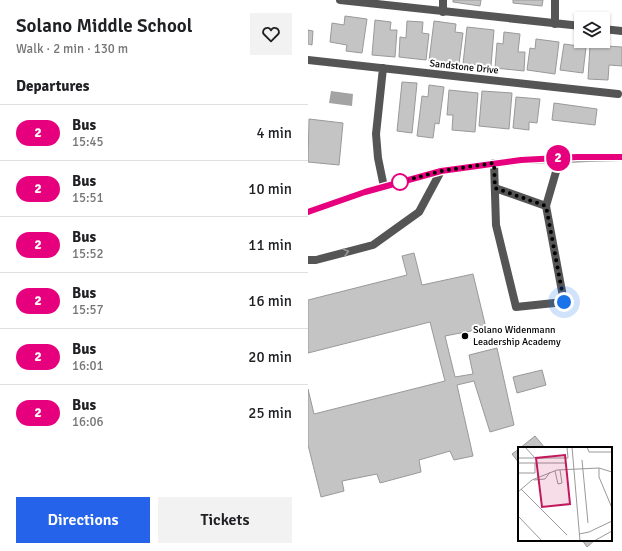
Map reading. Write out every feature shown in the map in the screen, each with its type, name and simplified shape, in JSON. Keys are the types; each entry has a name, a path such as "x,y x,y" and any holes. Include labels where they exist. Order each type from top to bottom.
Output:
{"street":[{"path":"340,0 574,25"},
{"path":"443,0 443,12"},
{"path":"555,0 555,24"},
{"path":"610,30 622,31"},
{"name":"Sandstone Drive","path":"308,60 618,94"},
{"path":"383,68 376,134 378,158 384,187"},
{"path":"308,212 365,192 441,171 521,160 622,157"},
{"path":"494,163 496,225 516,307 564,302 546,206 560,158"},
{"path":"308,260 316,260 373,245 419,212 441,171"},
{"path":"495,188 546,206"}],"shaded area":[{"path":"331,91 353,94 352,106 329,103"}],"building":[{"path":"453,0 481,0 480,6 453,2"},
{"path":"513,0 543,0 542,6 513,3"},
{"path":"345,16 367,19 362,53 346,51 347,45 330,42 332,23 344,25"},
{"path":"375,20 391,22 390,30 397,30 395,57 372,55"},
{"path":"407,21 423,22 422,33 429,34 426,60 399,57 400,37 406,38"},
{"path":"434,21 456,24 455,32 463,33 459,64 429,61"},
{"path":"467,27 494,30 491,66 463,64"},
{"path":"308,30 313,31 312,45 308,44"},
{"path":"504,32 520,34 518,52 525,52 524,71 495,68 497,43 503,44"},
{"path":"536,39 559,42 555,74 527,70 530,48 535,49"},
{"path":"564,44 574,45 574,48 586,48 583,73 560,70"},
{"path":"622,47 622,66 609,65 608,80 588,79 590,48"},
{"path":"402,82 417,83 412,133 397,131"},
{"path":"429,85 444,87 439,124 435,123 433,138 417,136 422,96 428,97"},
{"path":"449,90 478,93 475,132 452,130 453,115 447,115"},
{"path":"482,91 512,93 509,129 479,126"},
{"path":"516,97 540,99 537,123 529,122 529,130 513,128"},
{"path":"554,103 597,109 595,125 552,120"},
{"path":"309,119 343,123 339,165 308,162"},
{"path":"414,253 422,285 473,274 486,328 445,336 455,377 473,374 469,355 497,348 514,425 490,432 474,381 457,385 473,456 454,460 450,451 419,460 421,472 380,483 377,474 342,481 344,491 321,497 308,445 308,389 314,414 445,381 430,322 308,353 308,300 407,275 402,256"},
{"path":"542,370 546,385 517,393 513,377"},
{"path":"535,436 544,447 521,447"},
{"path":"518,450 518,462 512,454"},
{"path":"583,541 594,541 587,547"}],"bus line":[{"name":"2","path":"308,212 365,192 441,171 521,160 577,157 622,157"}],"place":[{"name":"Solano Widenmann Leadership Academy","path":"465,336"}],"route":[{"path":"400,182 441,171 494,163 495,188 546,206 564,302"}]}
